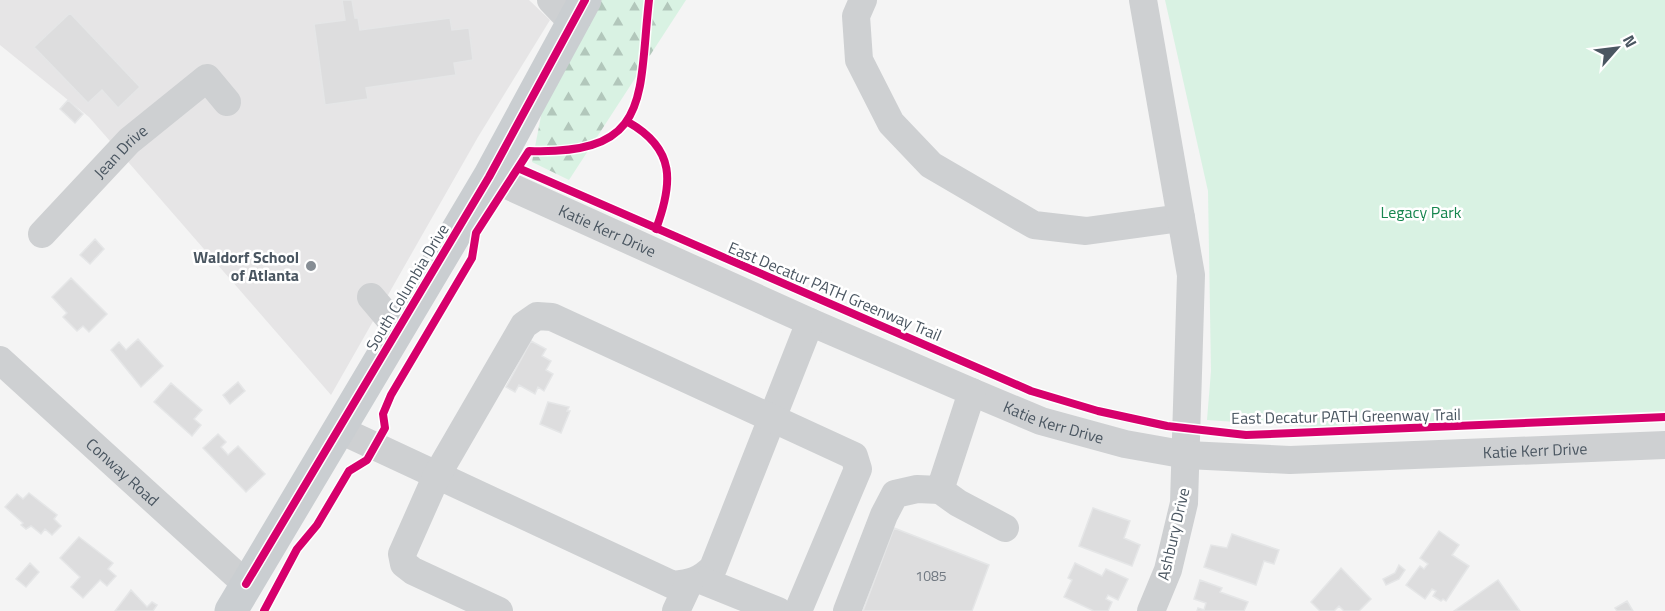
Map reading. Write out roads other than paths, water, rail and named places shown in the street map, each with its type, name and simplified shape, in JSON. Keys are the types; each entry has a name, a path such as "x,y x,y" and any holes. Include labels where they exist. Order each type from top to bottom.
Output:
{"main road":[{"name":"South Columbia Drive","path":"238,597 489,177 569,7"}],"street":[{"path":"863,0 856,16 859,60 891,123 931,165 1034,225 1086,231 1181,218"},
{"name":"Ashbury Drive","path":"1143,0 1191,275 1188,455 1184,503 1168,570 1151,611"},
{"name":"Jean Drive","path":"42,234 129,141 207,78 227,102"},
{"name":"Katie Kerr Drive","path":"489,177 810,322 1041,421 1125,444 1188,455 1290,460 1665,445"},
{"path":"371,297 398,329"},
{"path":"499,611 412,571 404,564 402,554 437,475 524,325 537,316 552,316 855,456 858,469 798,611"},
{"path":"676,611 695,582 713,568 810,322"},
{"name":"Conway Road","path":"0,360 238,597"},
{"path":"940,490 972,392"},
{"path":"338,429 673,585 695,582 778,611"},
{"path":"847,611 884,514 895,494 917,489 940,490 1005,528"}],"place":[{"name":"Waldorf School of Atlanta","path":"311,266"}],"park label":[{"name":"Legacy Park","path":"1421,212"}]}
